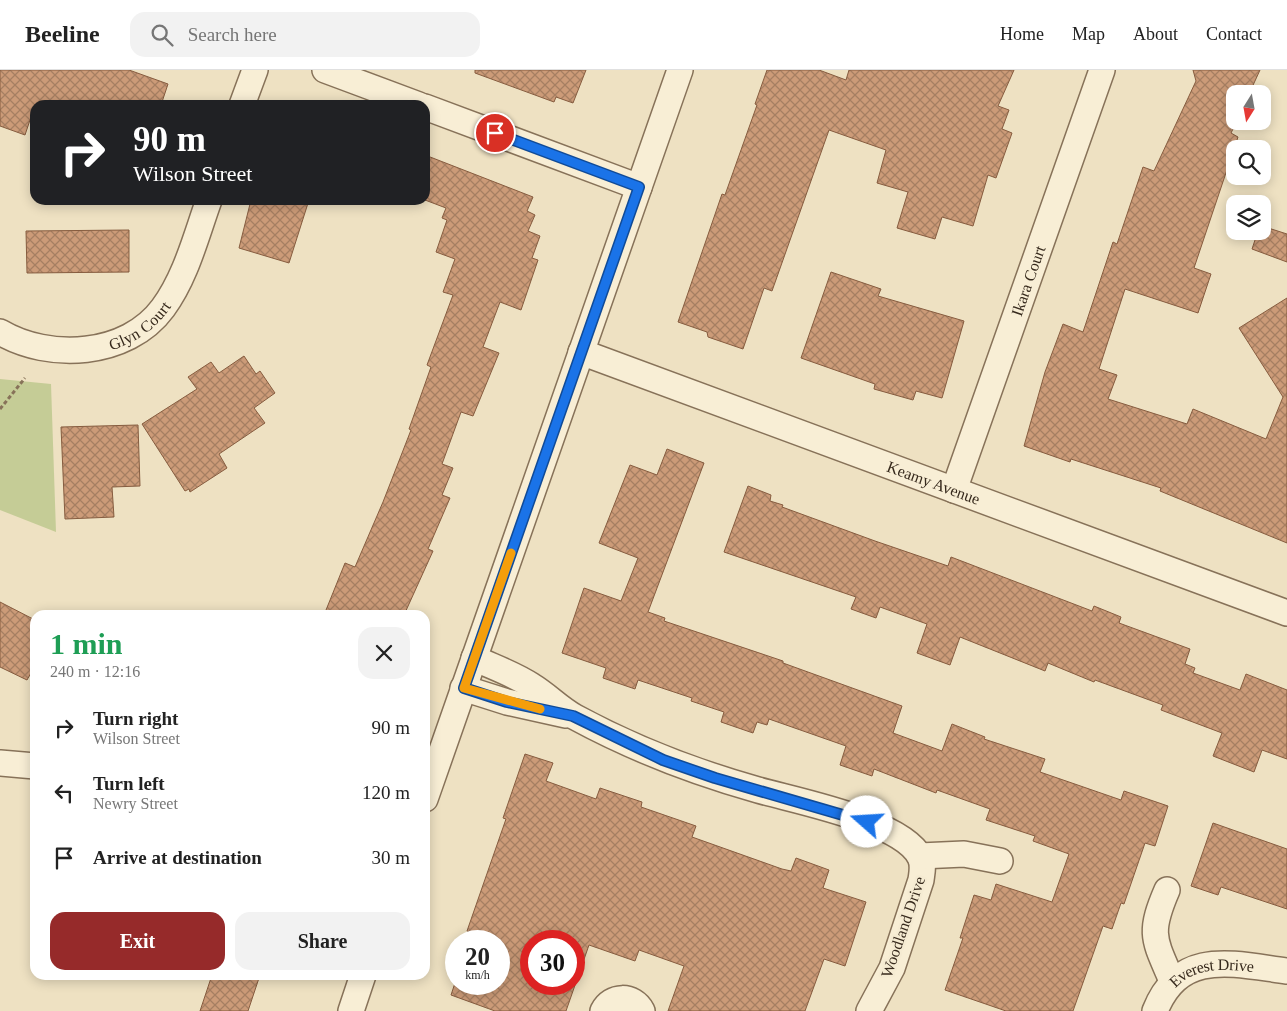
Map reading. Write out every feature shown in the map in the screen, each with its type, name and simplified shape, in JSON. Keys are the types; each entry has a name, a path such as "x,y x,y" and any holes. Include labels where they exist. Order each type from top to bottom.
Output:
{"street":[{"path":"244,100 255,70"},
{"path":"325,70 406,100"},
{"path":"430,785 680,70"},
{"name":"Ikara Court","path":"954,490 1102,70"},
{"path":"430,109 639,187"},
{"name":"Glyn Court","path":"0,332 44,349 74,350 102,346 124,339 145,325 162,310 175,290 207,205"},
{"name":"Keamy Avenue","path":"581,352 1287,612"},
{"name":"Woodland Drive","path":"474,658 532,685 573,716 663,760 715,778 850,815 884,828 920,856 923,865 921,880 892,968 869,1011"},
{"name":"Woodland Drive","path":"464,688 507,702 573,716"},
{"path":"0,763 30,766"},
{"path":"920,856 964,854 1000,861"},
{"path":"1167,890 1156,915 1154,932 1172,980"},
{"name":"Everest Drive","path":"1155,1011 1172,980 1192,968 1213,962 1287,971"},
{"path":"351,1011 361,980"},
{"path":"603,1011 610,1002 623,998 636,1003 642,1011"}],"path":[{"path":"0,409 25,378"}],"green space":[{"path":"0,379 51,384 56,532 0,510"}],"building":[{"path":"0,70 129,70 168,84 163,100 30,100 30,120 25,135 0,126"},
{"path":"475,70 586,70 573,103 556,97 554,102 475,73"},
{"path":"767,70 819,70 846,80 849,70 1014,70 998,106 1009,110 1002,129 1012,133 996,178 988,175 973,226 942,217 935,239 897,228 908,192 877,183 886,150 829,130 772,291 764,288 743,349 708,337 707,332 678,322 722,194 725,195 757,105 755,104"},
{"path":"1193,70 1260,70 1253,85 1226,85 1226,130 1232,130 1231,133 1238,137 1237,140 1226,140 1226,173 1194,268 1211,274 1198,313 1125,289 1099,369 1117,375 1108,399 1187,424 1193,409 1266,439 1283,397 1239,328 1287,298 1287,543 1160,491 1161,488 1071,459 1070,462 1024,446 1045,372 1063,324 1083,332 1113,242 1117,244 1143,167 1154,171 1196,81"},
{"path":"430,157 533,197 527,211 535,215 528,231 540,236 532,258 538,260 521,310 500,302 483,347 499,353 473,416 461,412 442,464 453,468 442,495 450,498 428,549 433,551 406,610 326,610 345,563 355,567 383,502 411,430 409,429 431,367 427,365 453,295 443,292 455,259 436,252 447,220 442,218 446,208 430,202"},
{"path":"250,205 307,205 289,263 239,248"},
{"path":"1271,229 1287,234 1287,262 1252,249 1255,240 1271,240"},
{"path":"129,230 129,272 27,273 26,231"},
{"path":"831,272 881,289 878,296 964,321 942,398 916,391 913,400 874,389 875,384 801,358"},
{"path":"244,356 256,374 260,371 275,393 254,408 265,423 219,454 227,468 190,492 189,489 185,491 142,424 197,389 188,377 211,362 219,373"},
{"path":"138,425 140,486 112,487 114,517 65,519 61,427"},
{"path":"667,449 704,463 648,612 665,618 664,621 783,661 783,663 902,706 893,733 942,751 952,724 985,737 984,739 1045,759 1040,772 1121,800 1124,791 1168,806 1155,846 1145,843 1124,904 1121,903 1112,929 1103,926 1073,1011 1006,1011 945,990 963,938 960,938 974,895 991,900 996,884 1052,902 1069,854 1033,841 1035,836 986,820 990,809 937,790 936,793 874,769 872,776 840,765 846,746 769,719 767,725 757,722 753,733 721,722 724,712 691,701 692,698 638,680 635,689 603,678 606,668 562,653 584,588 621,601 638,558 599,543 630,465 657,475"},
{"path":"748,486 771,495 770,501 783,505 782,507 875,541 948,566 951,557 1092,611 1094,606 1121,617 1119,623 1190,649 1185,664 1195,668 1193,673 1240,690 1246,674 1287,690 1287,759 1262,750 1254,772 1213,756 1222,733 1161,710 1163,705 1095,680 1094,682 1048,663 1045,671 960,637 950,665 917,653 927,624 880,607 876,618 851,609 856,597 724,552"},
{"path":"0,602 30,617 30,675 27,680 0,667"},
{"path":"525,754 553,763 546,781 596,799 600,788 642,802 641,807 696,826 692,837 782,869 791,871 796,858 829,870 823,888 866,902 845,966 824,959 805,1011 668,1011 684,966 639,950 635,961 589,945 585,956 585,930 520,930 520,995 572,995 566,1011 495,1011 451,995 510,995 510,930 467,930 506,819 503,818"},
{"path":"1213,823 1287,849 1287,909 1221,887 1218,895 1191,886"},
{"path":"210,980 258,980 248,1011 200,1011"}],"slow traffic":[{"path":"511,553 464,688 507,702 540,709"}],"route":[{"path":"495,133 639,187 464,688 507,702 573,716 663,760 715,778 850,815 867,822"}]}
